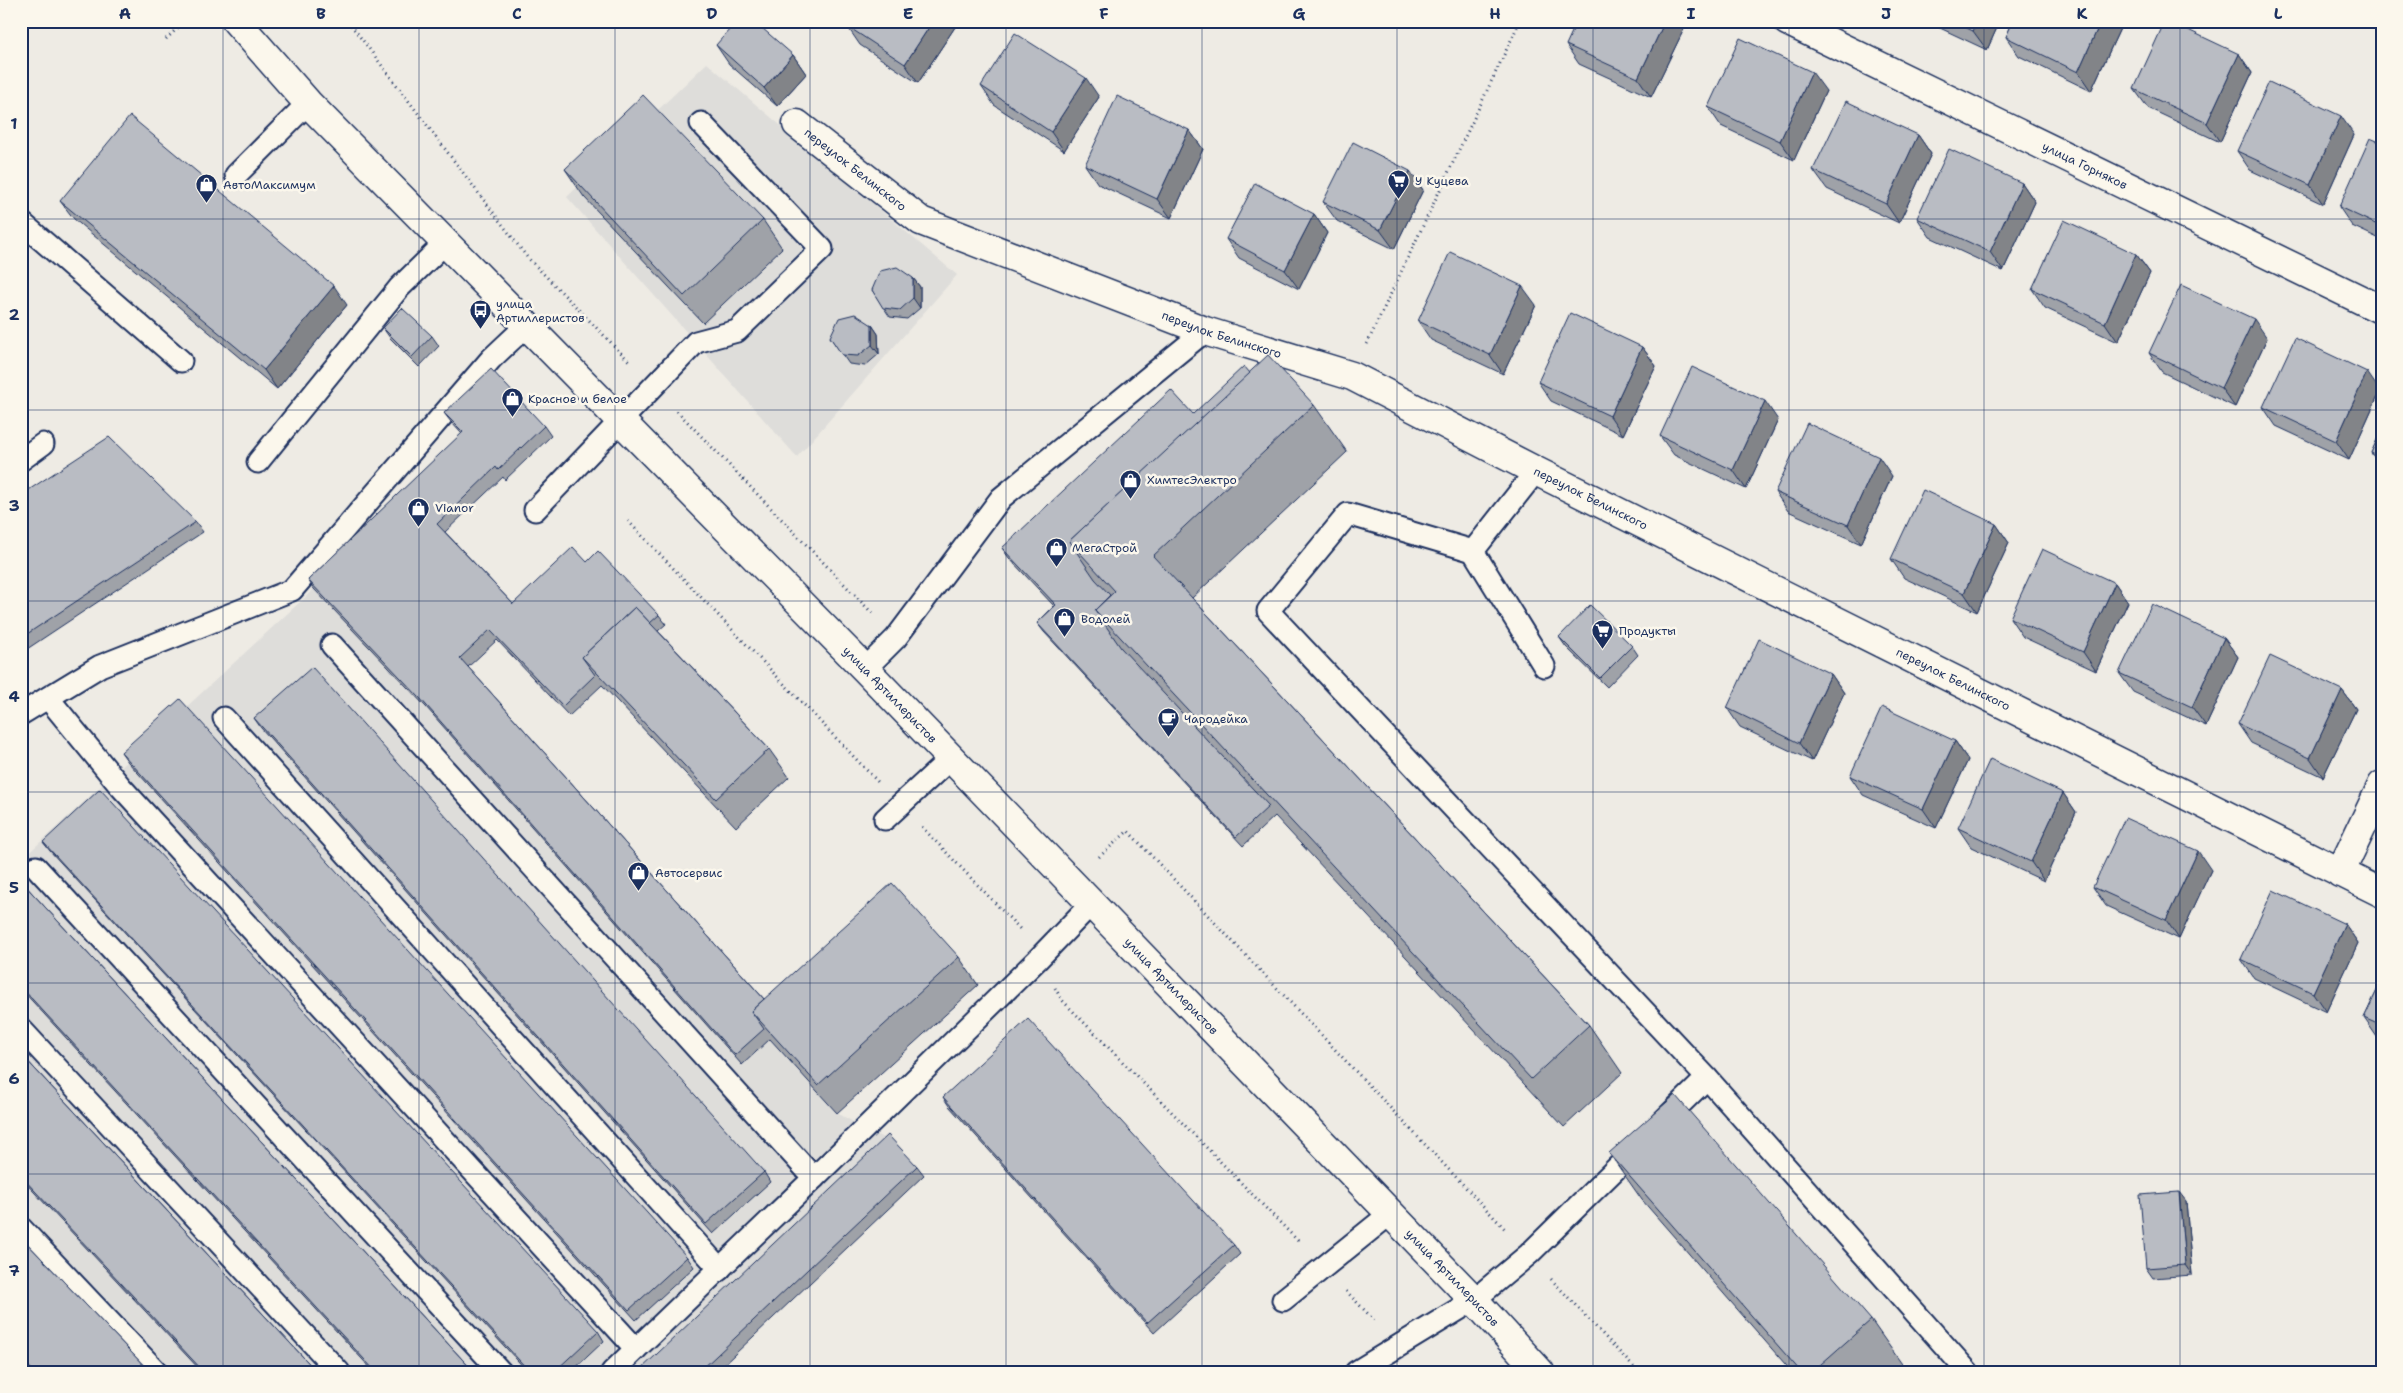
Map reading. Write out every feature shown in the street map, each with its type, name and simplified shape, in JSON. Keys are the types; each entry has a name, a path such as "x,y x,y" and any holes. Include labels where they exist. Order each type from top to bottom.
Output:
{"street":[{"name":"улица Артиллеристов","path":"236,21 308,103 865,669 1391,1213 1540,1372"},
{"name":"улица Горняков","path":"1787,21 2382,310"},
{"name":"переулок Белинского","path":"798,124 921,221 1205,331 1352,376 1536,471 2382,893"},
{"path":"2340,873 2382,785"}],"lane":[{"path":"236,175 308,103"},
{"path":"535,510 696,342 737,331 822,250 701,123"},
{"path":"21,222 181,361"},
{"path":"258,462 399,288 446,243"},
{"path":"21,714 100,666 292,590 491,359 526,326"},
{"path":"865,669 896,638 1001,498 1205,331"},
{"path":"21,460 43,444"},
{"path":"1473,551 1536,471"},
{"path":"1544,666 1473,551 1348,514 1268,611 1707,1078 1968,1372"},
{"path":"332,645 814,1178"},
{"path":"48,698 120,786 636,1349"},
{"path":"224,718 720,1269"},
{"path":"885,819 951,758"},
{"path":"36,867 501,1372"},
{"path":"612,1372 814,1178 1038,959 1091,904"},
{"path":"21,1029 339,1372"},
{"path":"1356,1372 1474,1300 1529,1254 1707,1078"},
{"path":"1283,1300 1391,1213"},
{"path":"21,1228 157,1372"}],"path":[{"path":"166,39 185,21"},
{"path":"348,21 527,257 896,638"},
{"path":"1352,376 1520,21"},
{"path":"1099,857 1128,831 1529,1254 1638,1372"}],"shaded area":[{"path":"707,63 957,275 797,457 567,197"},
{"path":"314,589 426,707 742,1064 770,1039 837,1113 894,1144 924,1175 716,1372 21,1372 21,860"}],"building":[{"path":"737,21 754,21 793,55 764,88 716,45"},
{"path":"850,21 933,21 905,64 847,26"},
{"path":"1577,21 1665,21 1638,78 1566,45"},
{"path":"1952,21 1978,21 1973,31"},
{"path":"2013,21 2101,21 2078,72 2006,37"},
{"path":"2165,21 2169,21 2239,54 2207,123 2134,89"},
{"path":"1015,33 1086,78 1051,132 981,86"},
{"path":"1740,38 1812,72 1780,141 1708,107"},
{"path":"2269,82 2341,116 2310,185 2237,151"},
{"path":"643,95 763,220 684,296 565,169"},
{"path":"1117,96 1189,130 1157,199 1085,165"},
{"path":"1846,101 1918,135 1886,204 1813,170"},
{"path":"130,116 334,286 264,370 60,201"},
{"path":"2370,138 2382,143 2382,227 2339,207"},
{"path":"1353,142 1410,171 1380,230 1323,202"},
{"path":"1949,149 2022,183 1990,252 1917,218"},
{"path":"1255,183 1314,214 1285,270 1226,239"},
{"path":"2064,220 2136,254 2105,323 2032,289"},
{"path":"1450,252 1522,286 1490,355 1418,321"},
{"path":"897,267 913,278 913,298 900,310 883,308 872,290 880,271"},
{"path":"2181,285 2254,319 2221,388 2149,353"},
{"path":"402,308 432,336 412,357 383,328"},
{"path":"1570,313 1642,347 1610,416 1538,382"},
{"path":"855,314 872,325 872,345 858,356 842,355 830,337 839,318"},
{"path":"2295,338 2367,372 2336,441 2263,407"},
{"path":"1268,355 1314,405 1153,556 1589,1025 1531,1079 1095,610 1115,591 1069,541"},
{"path":"1244,366 1250,373 1069,541 1095,579 1110,595 1095,610 1121,648 1269,806 1236,837 1037,623 1056,605 1002,548 1171,390 1193,414"},
{"path":"1692,367 1765,401 1733,470 1660,436"},
{"path":"491,369 544,426 498,470 496,467 437,524 513,604 573,547 587,562 598,551 659,615 650,623 635,607 582,657 595,675 563,706 490,630 460,658 764,999 751,1011 764,1029 735,1055 419,697 308,580 463,432 444,413"},
{"path":"1807,423 1879,457 1848,525 1775,492"},
{"path":"2382,429 2382,458 2371,453"},
{"path":"109,437 196,522 21,638 21,495"},
{"path":"1923,490 1996,524 1964,593 1891,559"},
{"path":"2042,549 2115,583 2083,652 2010,618"},
{"path":"2152,604 2224,638 2192,707 2119,673"},
{"path":"1590,605 1632,646 1600,678 1559,637"},
{"path":"635,607 769,749 716,799 582,657"},
{"path":"1759,639 1831,674 1799,743 1727,708"},
{"path":"2270,656 2342,690 2310,758 2238,724"},
{"path":"312,667 764,1172 706,1224 254,718"},
{"path":"180,699 687,1257 629,1310 121,752"},
{"path":"1882,707 1955,741 1923,809 1850,776"},
{"path":"1990,759 2063,793 2031,862 1958,828"},
{"path":"100,789 598,1331 554,1372 530,1372 43,842"},
{"path":"2125,818 2198,851 2166,920 2093,887"},
{"path":"21,881 474,1372 376,1372 21,987"},
{"path":"892,883 959,957 818,1085 751,1011"},
{"path":"2273,890 2345,924 2313,993 2241,959"},
{"path":"2382,980 2382,1026 2364,1018"},
{"path":"1028,1019 1234,1245 1147,1323 943,1097"},
{"path":"21,1054 317,1372 204,1372 21,1176"},
{"path":"1675,1095 1871,1320 1812,1372 1801,1372 1609,1153"},
{"path":"888,1135 917,1166 699,1372 638,1372"},
{"path":"2179,1192 2185,1265 2146,1268 2140,1195"},
{"path":"21,1237 150,1372 34,1372 21,1358"}],"place":[{"name":"У Куцева","path":"1399,200"},
{"name":"АвтоМаксимум","path":"207,204"},
{"name":"улица Артиллеристов","path":"480,330"},
{"name":"Красное и белое","path":"512,418"},
{"name":"ХимтесЭлектро","path":"1131,499"},
{"name":"Vianor","path":"419,527"},
{"name":"МегаСтрой","path":"1056,567"},
{"name":"Водолей","path":"1065,638"},
{"name":"Продукты","path":"1603,650"},
{"name":"Чародейка","path":"1168,738"},
{"name":"Автосервис","path":"639,892"}]}
